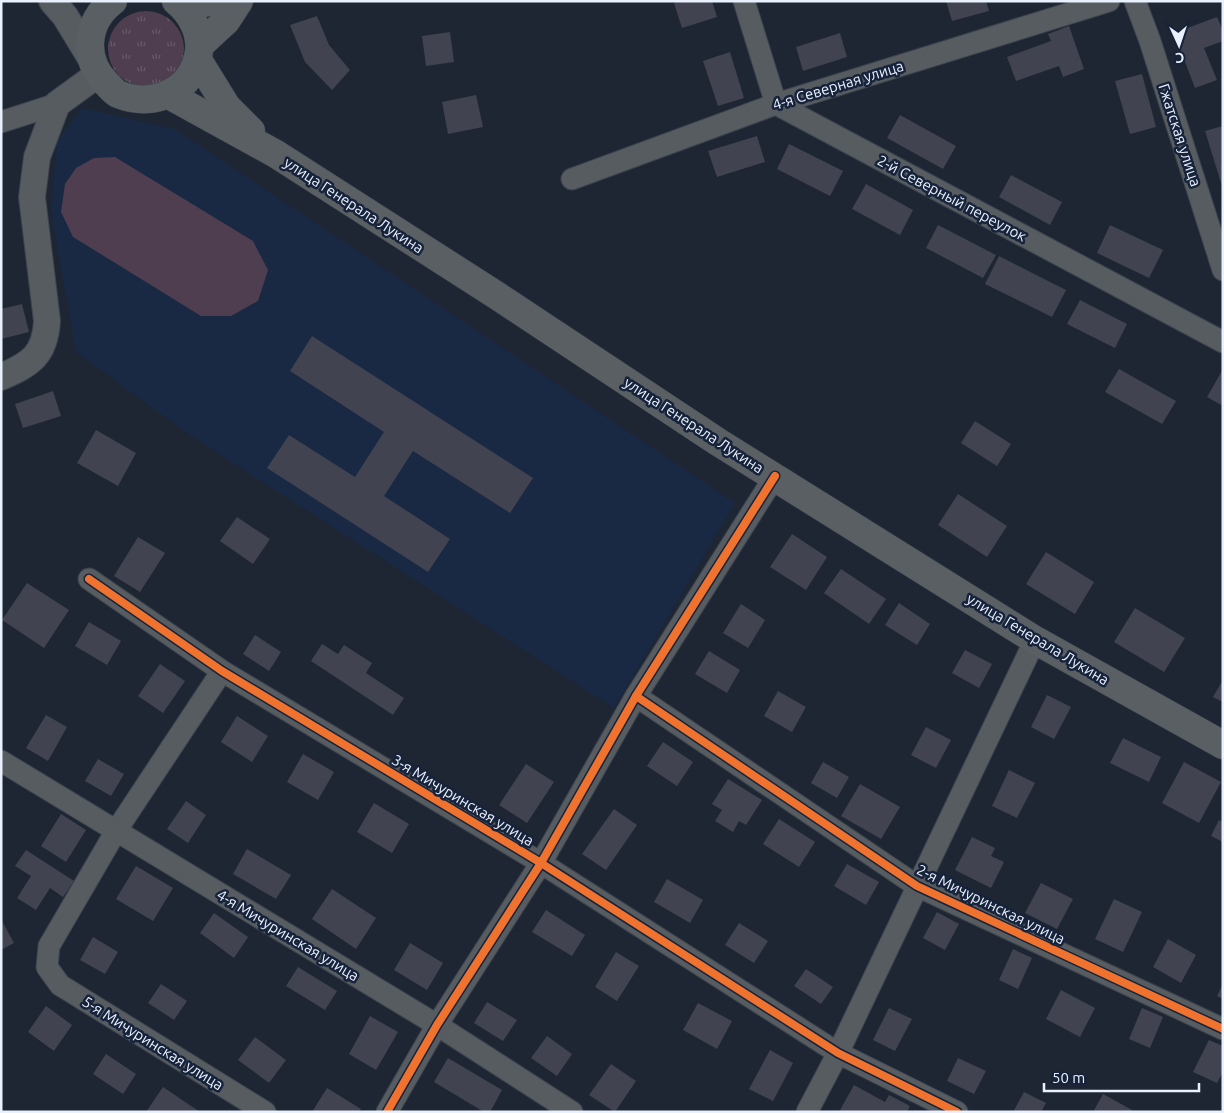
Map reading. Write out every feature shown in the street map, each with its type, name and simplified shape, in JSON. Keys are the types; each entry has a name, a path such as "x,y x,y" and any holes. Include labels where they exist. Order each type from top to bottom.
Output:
{"main road":[{"path":"113,1 104,8 94,22 89,39 94,66 116,94 143,101 169,95 187,81 199,53 240,1"},
{"path":"180,4 217,1"},
{"name":"улица Генерала Лукина","path":"180,4 195,24 199,53 235,117 276,154"},
{"name":"улица Генерала Лукина","path":"169,95 276,154 496,295 718,442 1036,640 1223,745"}],"street":[{"path":"1,377 27,363 46,341 47,321 32,197 37,157 57,104 94,66 65,16 52,1"},
{"path":"744,1 776,104"},
{"name":"4-я Северная улица","path":"572,179 776,104 1109,1"},
{"name":"Гжатская улица","path":"1135,1 1153,50 1223,270"},
{"path":"1,122 57,104"},
{"name":"2-й Северный переулок","path":"776,104 1223,342"},
{"path":"387,1112 437,1025 541,863 636,696 775,476"},
{"name":"3-я Мичуринская улица","path":"89,579 222,671 541,863 838,1053 957,1112"},
{"path":"807,1112 838,1053 1036,640"},
{"path":"116,831 222,671"},
{"name":"2-я Мичуринская улица","path":"636,696 917,886 1223,1029"},
{"name":"4-я Мичуринская улица","path":"1,760 437,1025 572,1112"},
{"name":"5-я Мичуринская улица","path":"116,831 49,946 47,967 60,985 265,1112"}],"shaded area":[{"path":"82,108 175,129 735,503 614,708 193,437 76,352 51,212 57,141"}],"green space":[{"path":"146,11 161,14 173,22 181,34 184,49 181,64 173,76 161,84 146,87 131,84 119,76 111,64 108,49 111,34 119,22 131,14"},
{"path":"115,157 253,241 268,270 258,301 231,316 201,316 73,237 61,212 65,184 76,168 94,158"}],"building":[{"path":"678,1 712,1 717,17 682,28 674,3"},
{"path":"946,1 986,1 989,11 952,21"},
{"path":"317,16 329,45 350,70 332,90 305,62 290,25"},
{"path":"1217,17 1223,31 1223,41 1204,48 1217,80 1195,88 1174,33"},
{"path":"1069,26 1084,69 1063,77 1059,66 1016,81 1007,57 1051,41 1048,34"},
{"path":"450,32 454,62 426,66 422,36"},
{"path":"840,33 847,57 803,71 796,47"},
{"path":"730,52 744,98 718,106 703,61"},
{"path":"1142,74 1156,127 1130,134 1115,81"},
{"path":"476,95 483,127 448,134 442,102"},
{"path":"900,115 956,146 943,169 887,138"},
{"path":"1223,126 1223,186 1222,186 1205,131"},
{"path":"757,136 765,162 717,177 708,151"},
{"path":"789,144 843,171 830,196 777,169"},
{"path":"1011,175 1062,202 1050,225 999,197"},
{"path":"866,184 913,210 900,235 852,209"},
{"path":"938,225 996,255 983,278 926,248"},
{"path":"1110,225 1163,250 1149,278 1097,253"},
{"path":"999,256 1066,290 1052,317 985,284"},
{"path":"1080,300 1127,324 1115,348 1067,324"},
{"path":"22,304 29,332 1,339 1,309"},
{"path":"312,336 533,478 510,513 413,451 384,496 450,539 428,572 267,468 289,435 355,477 384,432 290,371"},
{"path":"1119,369 1176,401 1162,424 1105,392"},
{"path":"1223,369 1223,406 1207,397"},
{"path":"53,391 61,416 23,428 15,404"},
{"path":"975,421 1011,444 997,466 961,443"},
{"path":"96,430 136,453 118,486 77,463"},
{"path":"958,494 1007,526 987,557 938,525"},
{"path":"237,517 270,539 253,564 220,541"},
{"path":"792,534 827,557 806,590 770,567"},
{"path":"138,537 165,553 140,592 114,576"},
{"path":"1046,552 1094,582 1075,614 1026,584"},
{"path":"841,569 886,599 869,624 824,593"},
{"path":"27,583 69,610 44,648 2,620"},
{"path":"899,603 930,624 917,645 885,625"},
{"path":"741,604 765,620 748,648 723,633"},
{"path":"1135,608 1185,638 1164,672 1114,642"},
{"path":"89,622 121,641 107,665 75,646"},
{"path":"255,635 281,652 269,671 243,654"},
{"path":"322,644 338,654 344,645 372,663 366,673 404,698 393,715 311,661"},
{"path":"965,650 992,664 979,688 952,673"},
{"path":"709,651 740,670 727,693 695,674"},
{"path":"160,664 185,681 163,713 138,696"},
{"path":"1223,680 1223,702 1213,697"},
{"path":"778,691 806,707 792,732 764,716"},
{"path":"1047,695 1071,707 1054,739 1031,727"},
{"path":"46,715 67,727 48,761 26,748"},
{"path":"237,716 268,736 252,762 221,742"},
{"path":"926,727 951,740 936,768 911,755"},
{"path":"1123,738 1161,757 1149,782 1110,763"},
{"path":"663,742 693,762 677,786 647,766"},
{"path":"303,754 334,772 318,800 287,782"},
{"path":"98,759 124,774 111,796 85,781"},
{"path":"823,762 849,777 837,798 811,783"},
{"path":"1184,762 1221,782 1199,823 1162,803"},
{"path":"526,764 554,782 527,823 499,805"},
{"path":"1009,770 1035,783 1017,818 992,806"},
{"path":"728,779 762,800 746,825 739,821 733,832 715,821 722,810 712,804"},
{"path":"860,784 900,807 881,839 841,816"},
{"path":"186,801 206,815 188,843 167,829"},
{"path":"374,803 409,824 392,853 357,832"},
{"path":"614,809 637,825 606,870 582,854"},
{"path":"61,814 86,830 66,862 41,846"},
{"path":"779,819 815,842 799,867 763,844"},
{"path":"1219,820 1223,822 1223,842 1211,836"},
{"path":"972,837 995,848 991,856 1004,862 991,888 955,870"},
{"path":"247,849 291,875 276,899 233,874"},
{"path":"26,850 74,881 63,897 50,888 36,910 17,898 31,876 15,866"},
{"path":"847,864 879,882 866,905 834,886"},
{"path":"136,866 173,888 153,921 116,899"},
{"path":"667,879 703,900 690,923 654,902"},
{"path":"1041,883 1073,899 1057,929 1025,913"},
{"path":"332,889 376,918 356,949 312,919"},
{"path":"1114,899 1142,912 1123,952 1095,939"},
{"path":"546,910 585,935 572,956 532,932"},
{"path":"937,912 959,924 945,950 923,938"},
{"path":"214,913 248,937 234,958 200,933"},
{"path":"1,919 14,943 1,950"},
{"path":"739,923 768,941 754,963 725,945"},
{"path":"93,937 118,952 105,974 80,960"},
{"path":"1168,939 1196,955 1181,983 1153,967"},
{"path":"410,943 443,963 427,990 394,970"},
{"path":"1013,949 1032,958 1018,989 999,980"},
{"path":"616,952 639,966 617,1001 595,987"},
{"path":"298,967 337,991 325,1010 286,986"},
{"path":"806,969 833,987 821,1004 794,986"},
{"path":"161,984 187,1001 174,1020 148,1003"},
{"path":"1223,984 1223,999 1217,996"},
{"path":"1061,990 1095,1008 1080,1037 1046,1019"},
{"path":"487,1002 517,1020 503,1041 474,1023"},
{"path":"698,1003 732,1021 717,1049 683,1030"},
{"path":"46,1006 72,1025 54,1051 28,1032"},
{"path":"889,1008 912,1019 895,1051 873,1040"},
{"path":"1142,1008 1163,1017 1150,1048 1129,1039"},
{"path":"370,1016 398,1032 376,1070 349,1054"},
{"path":"547,1036 572,1054 557,1076 531,1058"},
{"path":"255,1037 286,1060 269,1083 238,1060"},
{"path":"1209,1040 1223,1046 1223,1072 1217,1083 1193,1072"},
{"path":"770,1050 793,1063 773,1101 749,1089"},
{"path":"106,1054 136,1074 123,1094 93,1074"},
{"path":"448,1058 502,1090 490,1112 484,1112 434,1082"},
{"path":"958,1058 986,1071 974,1094 947,1081"},
{"path":"611,1064 636,1081 615,1112 589,1095"},
{"path":"854,1085 885,1102 889,1095 910,1106 907,1112 839,1112"},
{"path":"163,1087 200,1112 146,1112"},
{"path":"327,1088 361,1109 359,1112 312,1112"},
{"path":"1024,1092 1046,1103 1041,1112 1013,1112"},
{"path":"1103,1094 1132,1110 1131,1112 1093,1112"}],"cycle path":[{"path":"387,1112 437,1025 541,863 636,696 775,476"},
{"path":"89,579 222,671 541,863 838,1053 957,1112"},
{"path":"636,696 917,886 1223,1029"}]}
